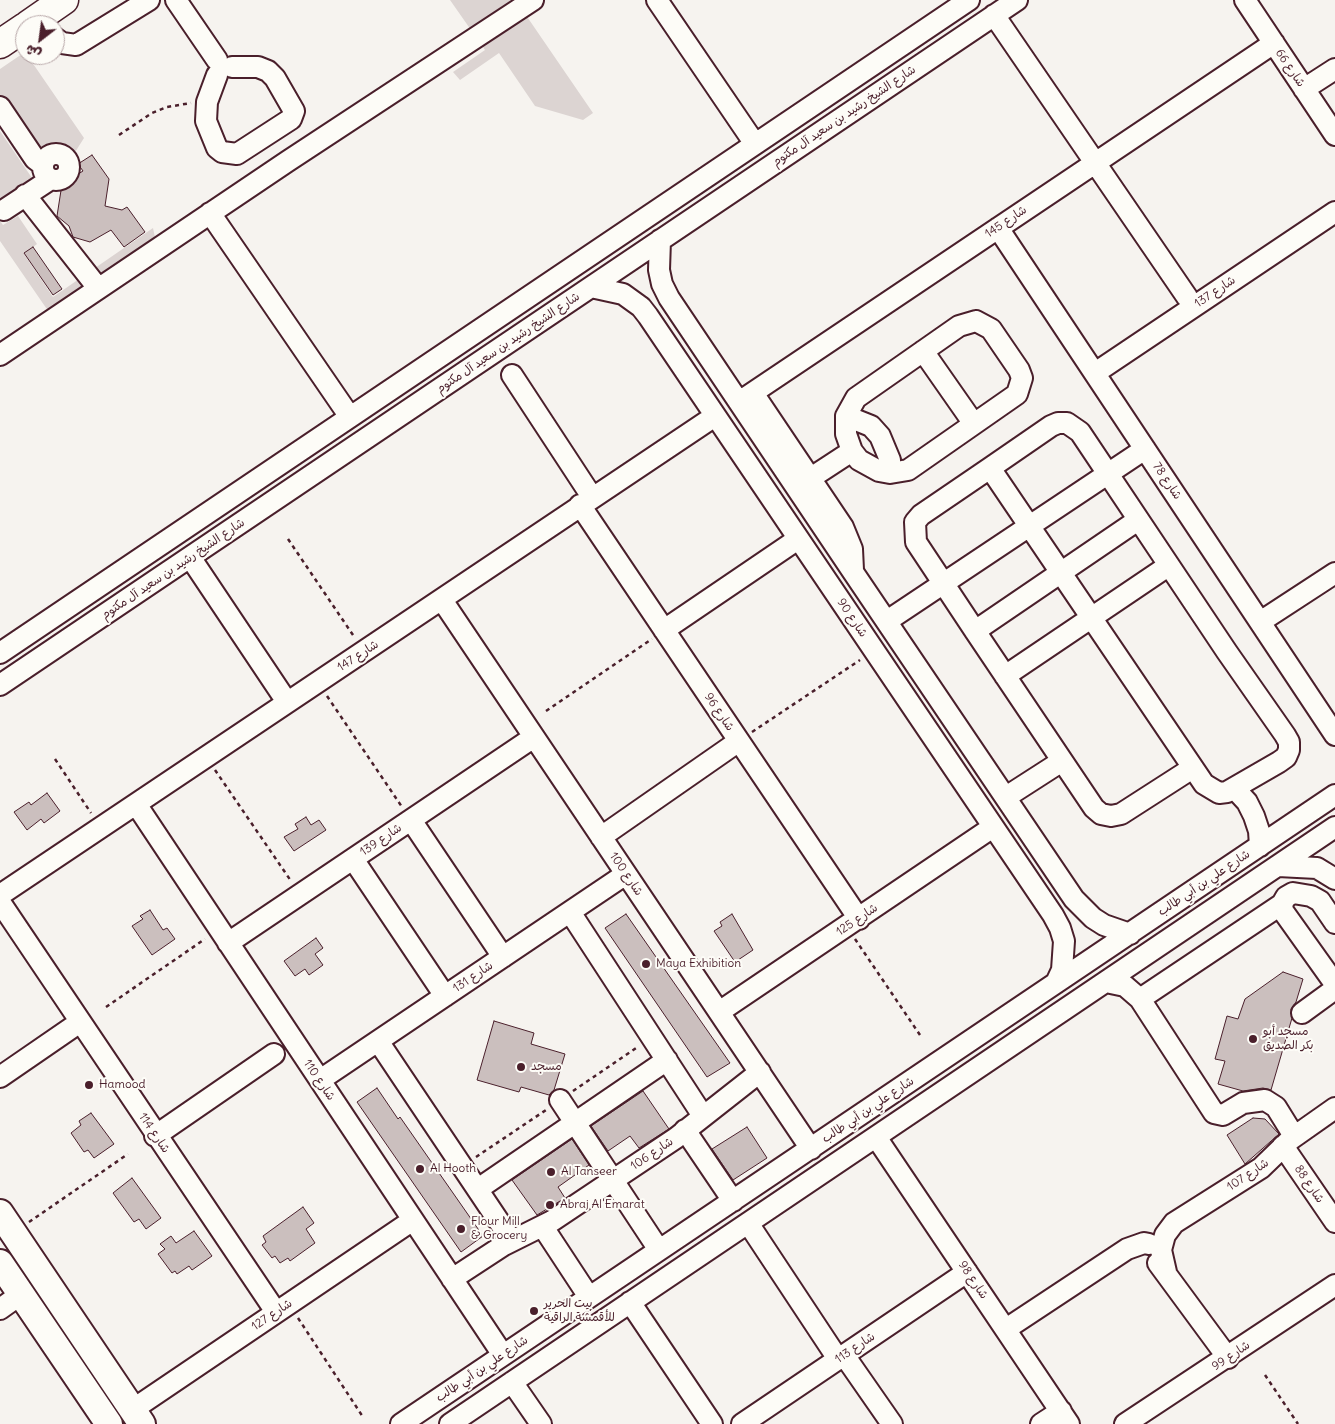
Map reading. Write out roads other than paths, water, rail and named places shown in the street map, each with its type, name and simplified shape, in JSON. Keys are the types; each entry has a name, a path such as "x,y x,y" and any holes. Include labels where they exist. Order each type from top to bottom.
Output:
{"highway":[{"path":"43,15 64,0"},
{"path":"0,44 15,34"}],"main road":[{"path":"7,1223 137,1417"},
{"path":"0,1263 10,1301 85,1388 109,1424"},
{"path":"85,1388 84,1380 88,1374 94,1370 101,1370 107,1373"}],"street":[{"path":"65,43 69,45 82,42 149,0"},
{"path":"176,0 222,67"},
{"path":"0,355 288,161 533,0"},
{"path":"657,0 755,144"},
{"path":"0,653 969,0"},
{"name":"شارع الشيخ رشيد بن سعيد آل مكتوم","path":"0,685 1017,0"},
{"name":"شارع 66","path":"1245,0 1335,135"},
{"path":"994,15 1187,297"},
{"name":"شارع 145","path":"746,398 1274,43"},
{"path":"222,67 258,67 268,71 275,78 294,111 291,120 237,154 222,152 213,142 206,121 207,102 222,67"},
{"path":"1304,89 1335,69"},
{"path":"0,107 35,159 47,172 24,196 4,210"},
{"path":"787,123 798,126 803,138 802,144"},
{"path":"268,134 288,161"},
{"path":"24,196 98,288"},
{"name":"شارع 137","path":"1095,373 1335,212"},
{"path":"210,214 350,417"},
{"name":"شارع 78","path":"998,228 1335,735"},
{"path":"660,240 659,270 662,284 675,309 700,345 746,398 803,483 858,580 1074,899 1093,918 1104,925 1130,934"},
{"name":"شارع 90","path":"591,287 613,290 632,300 648,316 1053,915 1062,934 1064,956 1056,983"},
{"path":"976,321 991,329 1019,370 1022,378 1021,387 1016,394 908,470 890,473 869,466 852,451 846,434 846,416 856,398 923,351 967,322 976,321"},
{"path":"677,358 675,352 682,342 688,340 700,345"},
{"path":"923,351 974,424"},
{"path":"439,356 438,370 442,376 454,380"},
{"path":"416,371 429,376 434,387 433,394"},
{"name":"شارع 96","path":"512,375 664,630 739,741 853,923"},
{"name":"شارع 147","path":"0,895 715,416"},
{"path":"846,416 865,423 880,436 890,460 890,473"},
{"path":"990,468 1191,769 1210,790 1218,793 1235,788 1286,757 1289,750 1289,742 1168,566 1080,432 1067,423 1058,423 1051,426 921,515 915,522 916,542 943,584 1094,808 1101,814 1111,816 1121,814 1191,769"},
{"path":"887,621 1145,449"},
{"path":"803,483 852,451"},
{"path":"975,631 1138,520"},
{"path":"664,630 798,539"},
{"path":"190,557 287,702"},
{"path":"1005,676 1168,566"},
{"path":"1260,622 1335,573"},
{"path":"831,587 845,585 858,580"},
{"path":"843,605 844,597 848,590 856,587 858,580"},
{"name":"شارع 100","path":"442,600 811,1148"},
{"name":"شارع 139","path":"223,936 300,894 534,737"},
{"path":"601,837 739,741"},
{"path":"1006,797 1062,761"},
{"path":"1235,788 1247,802 1254,816 1259,831 1260,846"},
{"name":"شارع علي بن أبي طالب","path":"401,1424 1335,795"},
{"name":"شارع 110","path":"136,804 503,1355"},
{"path":"411,820 503,957"},
{"name":"شارع 125","path":"719,1012 993,827"},
{"path":"450,1424 1335,827"},
{"path":"353,859 445,996"},
{"path":"1028,878 1040,878 1049,869 1051,864"},
{"path":"1278,866 1317,868 1335,879"},
{"name":"شارع 131","path":"320,1080 626,874"},
{"path":"1209,880 1242,929"},
{"path":"1106,982 1125,986 1140,998 1282,904 1286,897 1293,893 1312,896 1320,901 1335,923"},
{"name":"شارع 114","path":"0,902 155,1136 282,1308"},
{"path":"1282,904 1284,911 1335,984"},
{"path":"570,912 703,1116"},
{"path":"1302,1013 1335,989"},
{"name":"شارع 88","path":"1140,998 1214,1114 1223,1114 1243,1103 1265,1100 1276,1107 1289,1141 1335,1222"},
{"path":"0,1077 80,1022"},
{"path":"378,1041 512,1241"},
{"path":"155,1136 274,1054"},
{"path":"478,1189 667,1060"},
{"name":"شارع 106","path":"452,1280 512,1241 543,1227 613,1180 685,1130 760,1072"},
{"path":"560,1100 613,1180 653,1254 663,1280"},
{"name":"شارع 107","path":"1228,1358 1150,1252 1149,1244 1157,1230 1180,1219 1261,1168 1289,1141 1335,1108"},
{"path":"685,1130 732,1201"},
{"name":"شارع 98","path":"876,1137 1065,1418"},
{"name":"شارع 107","path":"1166,1272 1161,1258 1162,1242 1169,1229 1180,1219"},
{"name":"شارع 127","path":"137,1417 282,1308 413,1220"},
{"path":"748,1223 841,1357 892,1424"},
{"path":"543,1227 589,1297"},
{"path":"685,1232 687,1247 699,1256"},
{"path":"1006,1329 1127,1248 1144,1243 1149,1244"},
{"name":"شارع 113","path":"742,1424 967,1272"},
{"name":"شارع 99","path":"1125,1424 1228,1358 1335,1285"},
{"path":"630,1302 712,1424"},
{"path":"512,1382 541,1424"},
{"path":"1041,1424 1065,1418"}],"place":[{"name":"Maya Exhibition","path":"646,964"},
{"name":"مسجد أبو بكر الصديق","path":"1253,1039"},
{"name":"مسجد","path":"521,1067"},
{"name":"Hamood","path":"89,1085"},
{"name":"Al Hooth","path":"420,1169"},
{"name":"Al Tanseer","path":"551,1172"},
{"name":"Abraj Al Emarat","path":"550,1205"},
{"name":"Flour Mill & Grocery","path":"461,1229"},
{"name":"بيت الحرير للأقمشة الراقية","path":"534,1311"}]}
